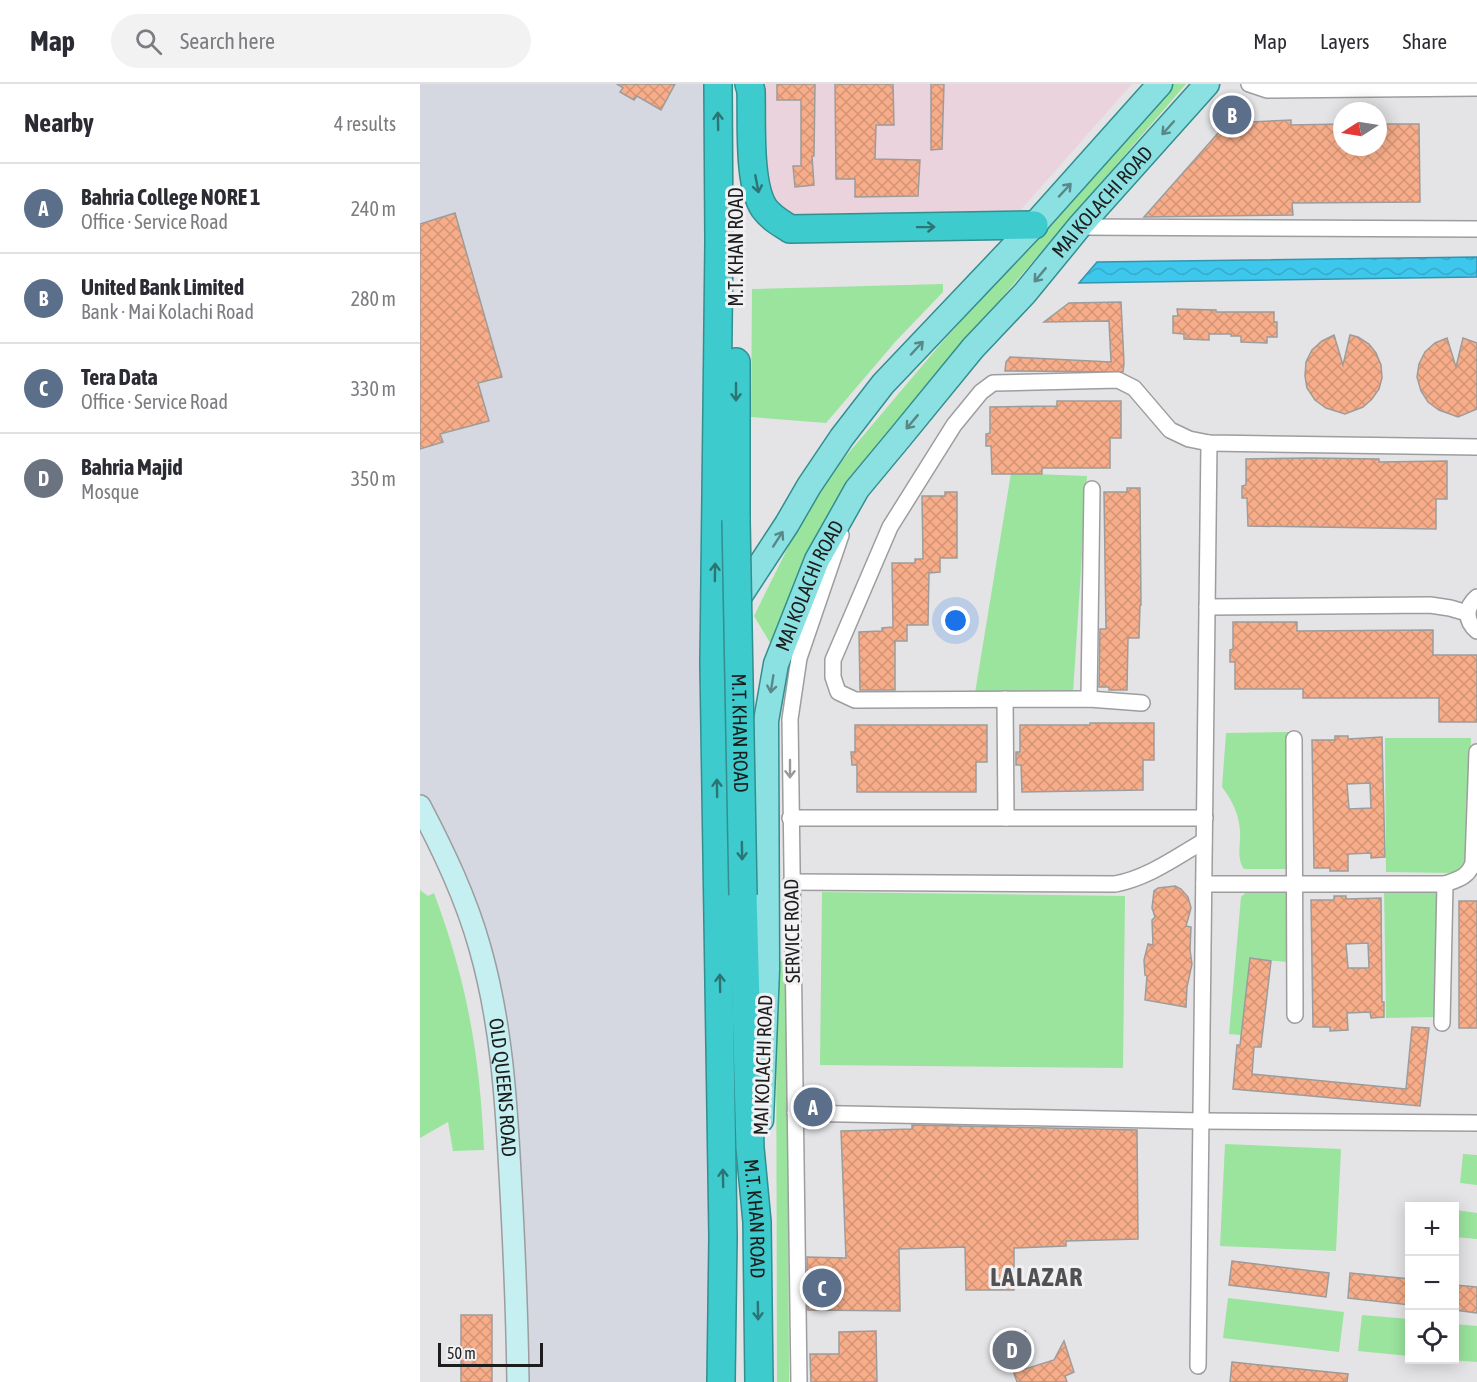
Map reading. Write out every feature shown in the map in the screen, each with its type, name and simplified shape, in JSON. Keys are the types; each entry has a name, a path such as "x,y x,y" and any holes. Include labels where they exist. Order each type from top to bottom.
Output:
{"highway":[{"name":"M.T. KHAN ROAD","path":"718,84 728,241 743,895 750,1148 757,1222 759,1382"},
{"name":"M.T. KHAN ROAD","path":"721,1382 723,1254 721,996 714,664 718,338 728,241 736,84"},
{"path":"749,84 757,187 764,207 774,219 790,229 1034,225"},
{"path":"723,1254 736,1356 737,1382"}],"main road":[{"name":"MAI KOLACHI ROAD","path":"714,664 723,623 842,436 883,384 1034,225 1160,84"},
{"name":"MAI KOLACHI ROAD","path":"757,1222 767,940 766,721 776,664 818,560 857,489 973,348 1025,293 1079,227 1207,84"}],"street":[{"path":"1250,84 1267,90 1477,88"},
{"path":"1079,227 1477,229"},
{"path":"1142,703 1089,699 855,700 838,692 833,677 833,660 890,527 954,425 981,392 993,383 1118,380 1134,388 1170,430 1189,439 1209,443 1477,447"},
{"path":"1198,1366 1209,443"},
{"name":"SERVICE ROAD","path":"799,1382 790,720 799,658 857,489"},
{"path":"1089,699 1092,489"},
{"path":"1477,597 1471,603 1467,614 1469,622 1477,631"},
{"path":"1207,607 1430,605 1450,608 1467,614"},
{"path":"1005,699 1006,818"},
{"path":"1294,739 1295,1015"},
{"path":"1204,884 1445,884 1465,876 1470,871 1473,862 1477,752"},
{"name":"OLD QUEENS ROAD","path":"420,806 459,884 480,948 496,1015 507,1110 516,1281 518,1382"},
{"path":"790,818 1204,818"},
{"path":"791,882 1115,884 1132,881 1204,841"},
{"path":"1442,1023 1445,884"},
{"path":"767,940 792,940"},
{"path":"795,1113 1201,1121 1477,1123"}],"shaded area":[{"path":"420,84 707,84 710,1382 519,1382 496,1015 420,806"},
{"path":"763,84 1132,84 1018,213 790,219 765,198"}],"green space":[{"path":"1173,84 1186,84 942,370 772,646 754,616 801,521 835,469 938,347"},
{"path":"943,284 943,292 896,341 826,423 751,417 752,289"},
{"path":"1011,473 1087,476 1073,694 975,693"},
{"path":"1293,732 1288,869 1244,869 1239,856 1240,831 1237,813 1222,787 1226,733"},
{"path":"1385,738 1471,738 1467,862 1455,873 1386,872"},
{"path":"1384,886 1438,891 1437,1017 1386,1018"},
{"path":"1288,889 1288,962 1250,959 1241,1035 1229,1034 1241,897 1247,891"},
{"path":"420,890 428,896 434,893 463,988 475,1051 484,1150 453,1151 448,1122 420,1138"},
{"path":"822,892 1125,896 1123,1068 820,1065"},
{"path":"776,960 787,962 789,1382 777,1382"},
{"path":"1225,1144 1341,1149 1336,1251 1220,1246"},
{"path":"1463,1154 1477,1155 1477,1185 1460,1183"},
{"path":"1459,1210 1477,1213 1477,1239 1459,1237"},
{"path":"1228,1298 1344,1312 1339,1352 1223,1338"},
{"path":"1362,1315 1405,1319 1405,1356 1358,1351"},
{"path":"1459,1324 1477,1326 1477,1362 1459,1361"}],"water":[{"path":"1477,257 1477,277 1079,283 1097,262"}],"building":[{"path":"617,84 675,84 661,110 637,96 634,100 620,92 623,88"},
{"path":"777,84 815,84 814,156 812,156 814,185 795,187 793,166 801,166 801,100 777,100"},
{"path":"835,84 893,84 894,125 876,125 875,159 920,160 918,196 855,197 855,179 836,179"},
{"path":"931,84 944,84 942,149 931,150"},
{"path":"1291,120 1291,125 1333,124 1333,156 1387,156 1387,124 1419,124 1420,202 1292,203 1293,215 1144,217 1227,123"},
{"path":"455,213 502,377 478,383 489,421 440,434 443,442 420,449 420,224"},
{"path":"1121,302 1123,372 1005,371 1006,362 1010,357 1111,362 1109,321 1044,322 1069,303"},
{"path":"1177,309 1274,312 1277,337 1267,337 1267,343 1241,342 1241,336 1231,336 1231,334 1209,334 1209,340 1184,339 1184,334 1173,333 1173,316 1178,316"},
{"path":"1334,335 1343,365 1350,335 1369,344 1381,365 1382,378 1379,389 1372,399 1363,407 1345,414 1326,408 1315,400 1307,388 1305,376 1306,362 1312,350 1322,341"},
{"path":"1447,338 1456,367 1463,338 1477,343 1477,409 1458,417 1439,410 1428,402 1421,391 1417,377 1419,364 1425,352 1435,343"},
{"path":"1057,401 1121,401 1121,438 1110,438 1110,468 1042,468 1042,474 992,474 991,446 986,446 986,434 990,433 990,407 1057,406"},
{"path":"1246,459 1379,459 1379,462 1447,461 1447,499 1436,499 1436,529 1248,526 1247,498 1242,498 1242,486 1246,485"},
{"path":"1127,488 1140,488 1139,638 1128,638 1127,690 1109,690 1109,687 1099,687 1100,629 1106,629 1104,492 1127,492"},
{"path":"945,492 957,492 957,558 940,558 940,572 929,573 928,625 907,625 907,641 895,641 895,690 860,690 859,632 882,631 882,628 893,627 892,563 915,563 915,559 923,559 922,496 945,496"},
{"path":"1233,622 1297,622 1297,631 1433,630 1433,655 1477,655 1477,722 1439,722 1439,698 1303,698 1303,689 1235,689 1235,662 1230,662 1230,650 1233,649"},
{"path":"1090,723 1154,723 1154,760 1143,760 1143,790 1022,792 1021,765 1016,765 1016,752 1020,752 1020,725 1090,725"},
{"path":"855,725 987,725 987,762 976,762 976,792 857,792 857,765 852,765 851,752 855,752"},
{"path":"1335,736 1348,736 1348,739 1382,737 1385,857 1371,858 1371,853 1348,854 1348,871 1314,868 1312,740 1335,740","holes":["1370,783 1371,808 1349,809 1347,784"]},
{"path":"1175,886 1188,897 1191,908 1186,926 1191,927 1192,964 1186,1007 1145,1000 1147,976 1144,960 1148,944 1153,945 1154,891 1158,888"},
{"path":"1334,896 1346,896 1346,899 1381,898 1384,1017 1371,1018 1370,1012 1347,1013 1348,1030 1330,1031 1330,1027 1313,1027 1311,900 1334,900","holes":["1368,943 1369,968 1348,968 1346,944"]},
{"path":"1459,901 1477,901 1477,1028 1459,1028"},
{"path":"1250,958 1271,961 1261,1047 1254,1047 1252,1074 1406,1089 1412,1027 1429,1028 1420,1106 1233,1089"},
{"path":"912,1125 1137,1130 1138,1239 1066,1241 1066,1246 1014,1248 1014,1290 966,1290 965,1247 899,1249 900,1311 808,1310 807,1257 846,1258 841,1131 912,1129"},
{"path":"1232,1261 1329,1273 1326,1297 1229,1285"},
{"path":"1350,1273 1405,1278 1405,1304 1348,1298"},
{"path":"1459,1285 1477,1287 1477,1313 1459,1311"},
{"path":"461,1315 492,1315 492,1382 461,1382"},
{"path":"876,1331 877,1382 811,1382 810,1354 839,1354 839,1332"},
{"path":"1025,1331 1028,1342 1017,1345 1025,1369 1054,1360 1064,1341 1074,1372 1065,1376 1067,1382 1017,1382 1002,1338"},
{"path":"1232,1362 1348,1374 1347,1382 1230,1382"}],"place":[{"name":"United Bank Limited","path":"1232,115"},
{"name":"Bahria College NORE 1","path":"813,1107"},
{"name":"Tera Data","path":"822,1288"},
{"name":"Bahria Majid","path":"1012,1350"}],"district":[{"name":"LALAZAR","path":"1037,1277"}]}
